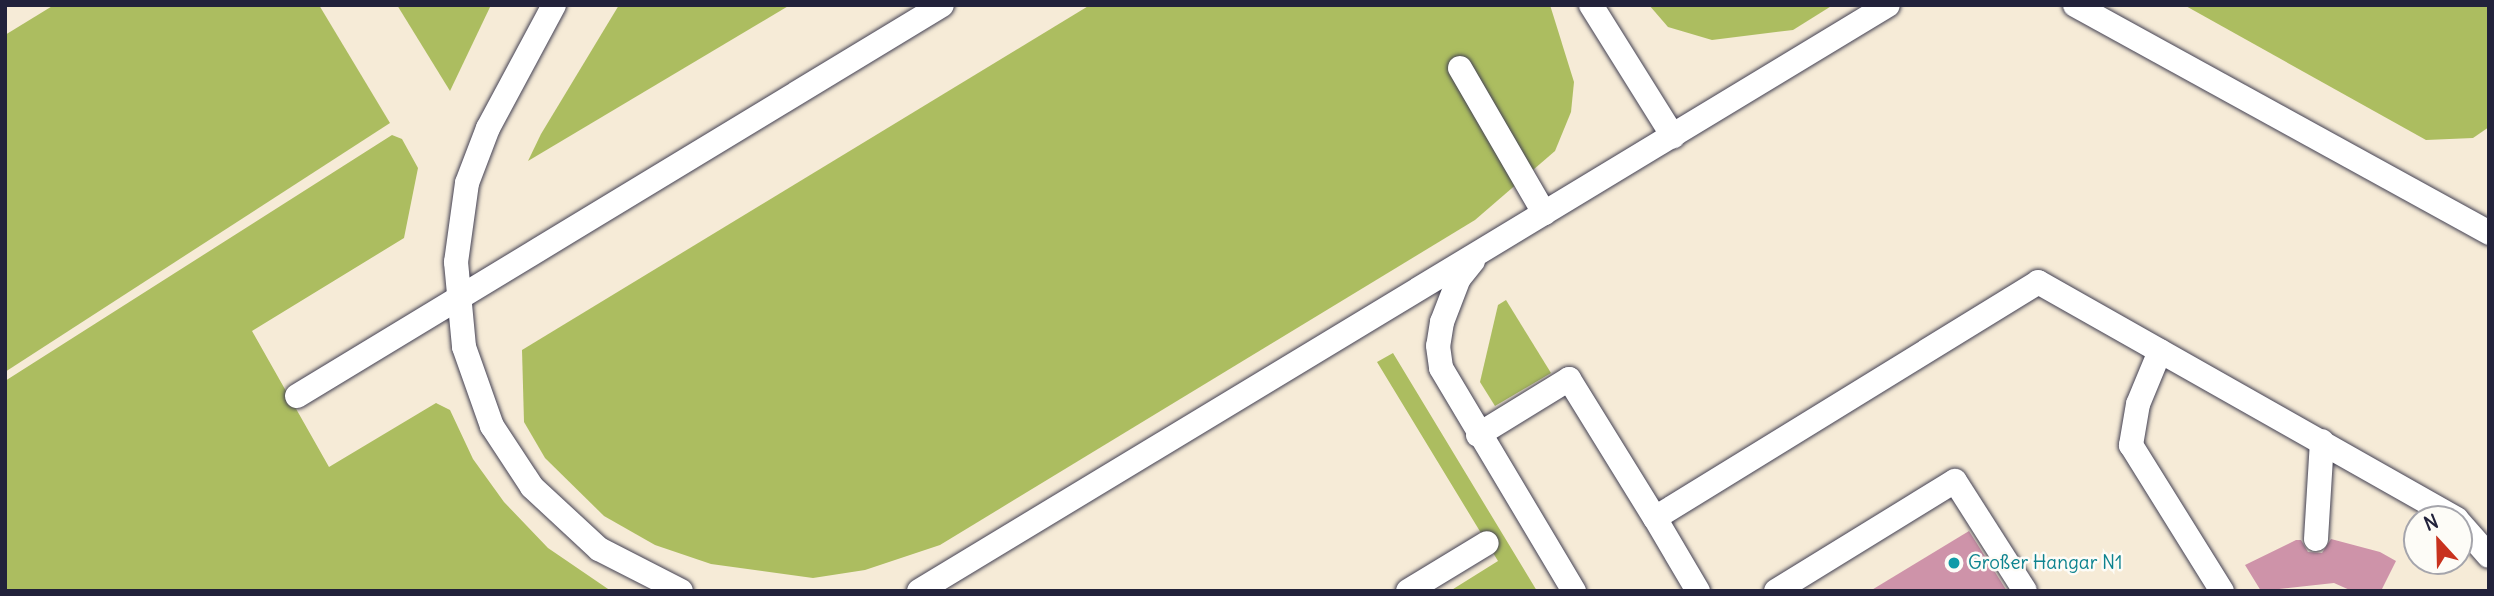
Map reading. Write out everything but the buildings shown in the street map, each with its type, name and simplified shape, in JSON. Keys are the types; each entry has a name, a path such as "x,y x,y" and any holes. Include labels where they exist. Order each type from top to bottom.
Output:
{"lane":[{"path":"554,5 476,156 457,234 456,299 464,347 483,407 532,487 600,549 681,591"},
{"path":"297,396 942,5"},
{"path":"1591,5 1673,135"},
{"path":"912,591 927,586 972,559 1888,5"},
{"path":"2075,5 2489,233"},
{"path":"1460,68 1544,213"},
{"path":"1489,247 1459,278 1438,346 1450,389 1574,591"},
{"path":"1655,518 2038,282 2432,505"},
{"path":"2160,351 2138,404 2131,445 2219,590"},
{"path":"1478,435 1569,379 1698,591"},
{"path":"2316,539 2322,441"},
{"path":"1776,591 1955,481 2025,591"},
{"path":"2473,537 2489,556"},
{"path":"1408,591 1487,543"}],"green space":[{"path":"54,5 319,5 390,123 5,372 5,35"},
{"path":"397,5 491,5 450,91"},
{"path":"619,5 790,5 528,161 541,134"},
{"path":"1090,5 1550,5 1574,82 1571,112 1555,151 1475,220 940,545 865,570 813,578 711,564 655,545 604,516 545,458 524,422 522,350"},
{"path":"1649,5 1833,5 1793,30 1712,40 1668,27"},
{"path":"2184,5 2489,5 2489,127 2473,138 2426,140"},
{"path":"392,135 402,139 418,168 404,238 252,331 329,467 436,403 450,410 473,459 504,502 548,548 611,591 5,591 5,381"},
{"path":"1506,300 1551,373 1495,406 1480,382 1498,305"},
{"path":"1393,353 1537,591 1450,591 1498,561 1377,362"}],"place":[{"name":"Großer Hangar N1","path":"1954,563"}]}
